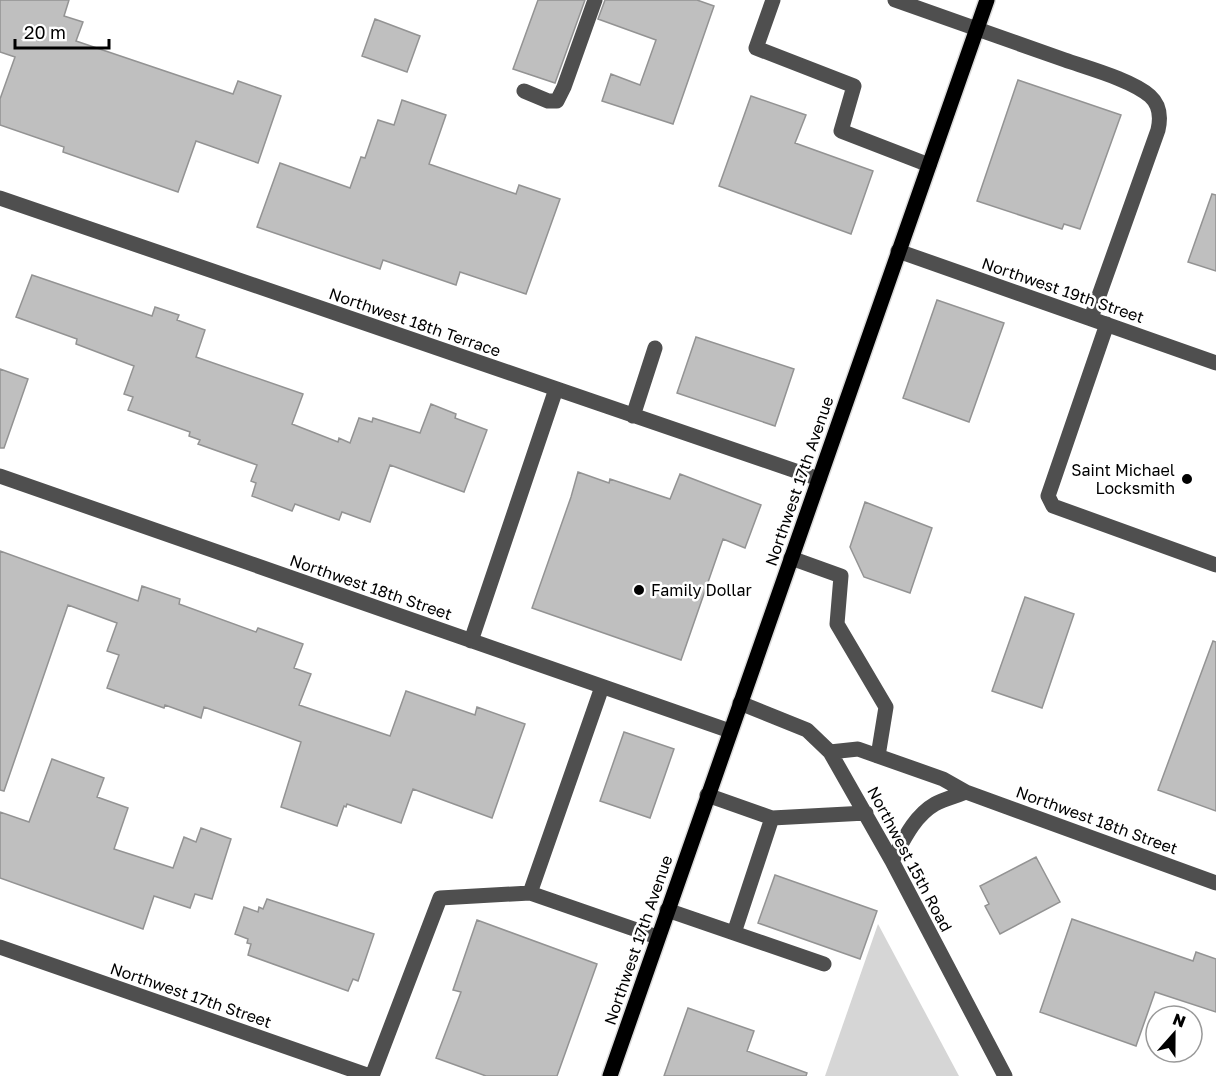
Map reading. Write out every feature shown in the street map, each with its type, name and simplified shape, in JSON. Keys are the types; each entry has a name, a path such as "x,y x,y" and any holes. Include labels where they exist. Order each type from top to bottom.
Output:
{"main road":[{"name":"Northwest 17th Avenue","path":"610,1076 987,0"}],"street":[{"path":"524,91 548,101 557,101 594,0"},
{"path":"773,0 756,48 854,86 841,131 929,165"},
{"path":"895,0 1118,80 1143,91 1152,98 1158,108 1160,119 1158,130 1091,318"},
{"name":"Northwest 18th Terrace","path":"0,198 819,479"},
{"name":"Northwest 19th Street","path":"898,251 1216,363"},
{"path":"1107,324 1048,496 1053,506 1216,565"},
{"path":"633,416 655,348"},
{"path":"471,641 556,389"},
{"name":"Northwest 18th Street","path":"0,476 730,731"},
{"path":"791,558 841,576 837,624 886,707 878,756"},
{"path":"530,893 602,687"},
{"name":"Northwest 15th Road","path":"740,703 807,729 830,752 892,861 1005,1076"},
{"name":"Northwest 18th Street","path":"830,752 858,749 944,779 966,792 1216,883"},
{"path":"892,861 910,829 923,814 934,804 966,792"},
{"path":"707,795 771,818 866,813"},
{"path":"734,933 771,818"},
{"path":"371,1076 440,898 530,893 657,937"},
{"path":"667,910 824,964"},
{"name":"Northwest 17th Street","path":"0,947 371,1076"}],"shaded area":[{"path":"878,924 959,1076 825,1076"}],"building":[{"path":"0,0 69,0 64,16 83,22 76,41 233,94 238,81 281,96 258,163 196,141 178,192 63,152 64,147 0,125 0,99 15,57 0,52"},
{"path":"538,0 585,0 555,83 513,69"},
{"path":"605,0 697,0 714,6 673,124 602,101 611,74 640,85 656,40 598,19"},
{"path":"375,19 420,36 407,72 362,56"},
{"path":"1018,80 1121,115 1080,229 1064,224 1062,229 977,201"},
{"path":"751,96 806,115 795,143 873,171 851,234 719,186"},
{"path":"402,100 446,115 429,164 516,194 519,185 560,199 526,294 460,272 456,285 383,260 380,269 257,227 280,163 350,188 361,157 365,158 378,120 394,125"},
{"path":"1212,194 1216,195 1216,271 1188,262"},
{"path":"32,275 152,316 155,307 179,315 177,320 205,330 196,357 303,394 292,424 338,442 339,438 350,443 359,418 372,422 373,418 420,433 431,404 456,414 455,418 487,430 464,492 390,465 370,522 342,512 339,520 295,504 292,511 252,496 256,483 251,481 257,465 198,444 200,440 189,436 190,432 128,410 133,397 124,394 134,366 76,344 77,339 16,317"},
{"path":"937,300 1004,323 969,422 903,398"},
{"path":"696,337 794,369 775,426 677,393"},
{"path":"0,369 28,379 4,448 0,448"},
{"path":"578,472 609,483 610,479 670,499 680,474 761,505 745,548 723,539 681,660 532,608"},
{"path":"865,502 932,528 910,593 864,577 850,547"},
{"path":"0,551 138,601 142,586 180,599 179,604 256,632 258,628 303,644 294,668 311,674 299,705 390,736 406,691 475,715 477,707 525,724 492,818 413,789 401,823 347,804 346,807 344,806 337,826 281,807 301,742 204,707 201,718 107,688 119,655 107,651 117,623 68,605 4,791 0,790"},
{"path":"1025,597 1074,614 1042,708 992,691"},
{"path":"1213,641 1216,642 1216,811 1158,790"},
{"path":"624,732 674,749 650,818 600,801"},
{"path":"52,759 104,778 97,797 128,808 114,849 173,868 184,837 196,842 201,828 231,839 212,899 195,894 190,908 154,896 143,929 0,878 0,812 29,822"},
{"path":"1036,857 1060,902 1000,934 985,906 989,904 980,886"},
{"path":"775,875 877,911 860,959 758,923"},
{"path":"267,899 374,934 358,981 353,979 348,991 248,955 251,944 247,943 248,939 235,934 244,907 258,912 259,907 263,909"},
{"path":"1072,919 1193,961 1196,952 1216,959 1216,1012 1204,1008 1204,1004 1192,1004 1155,992 1151,1004 1144,1004 1144,1023 1136,1046 1040,1012"},
{"path":"477,920 597,964 557,1076 486,1076 436,1058 461,992 453,990"},
{"path":"688,1008 754,1031 747,1051 807,1073 806,1076 664,1076"}],"place":[{"name":"Saint Michael Locksmith","path":"1187,479"},
{"name":"Family Dollar","path":"639,590"}]}
